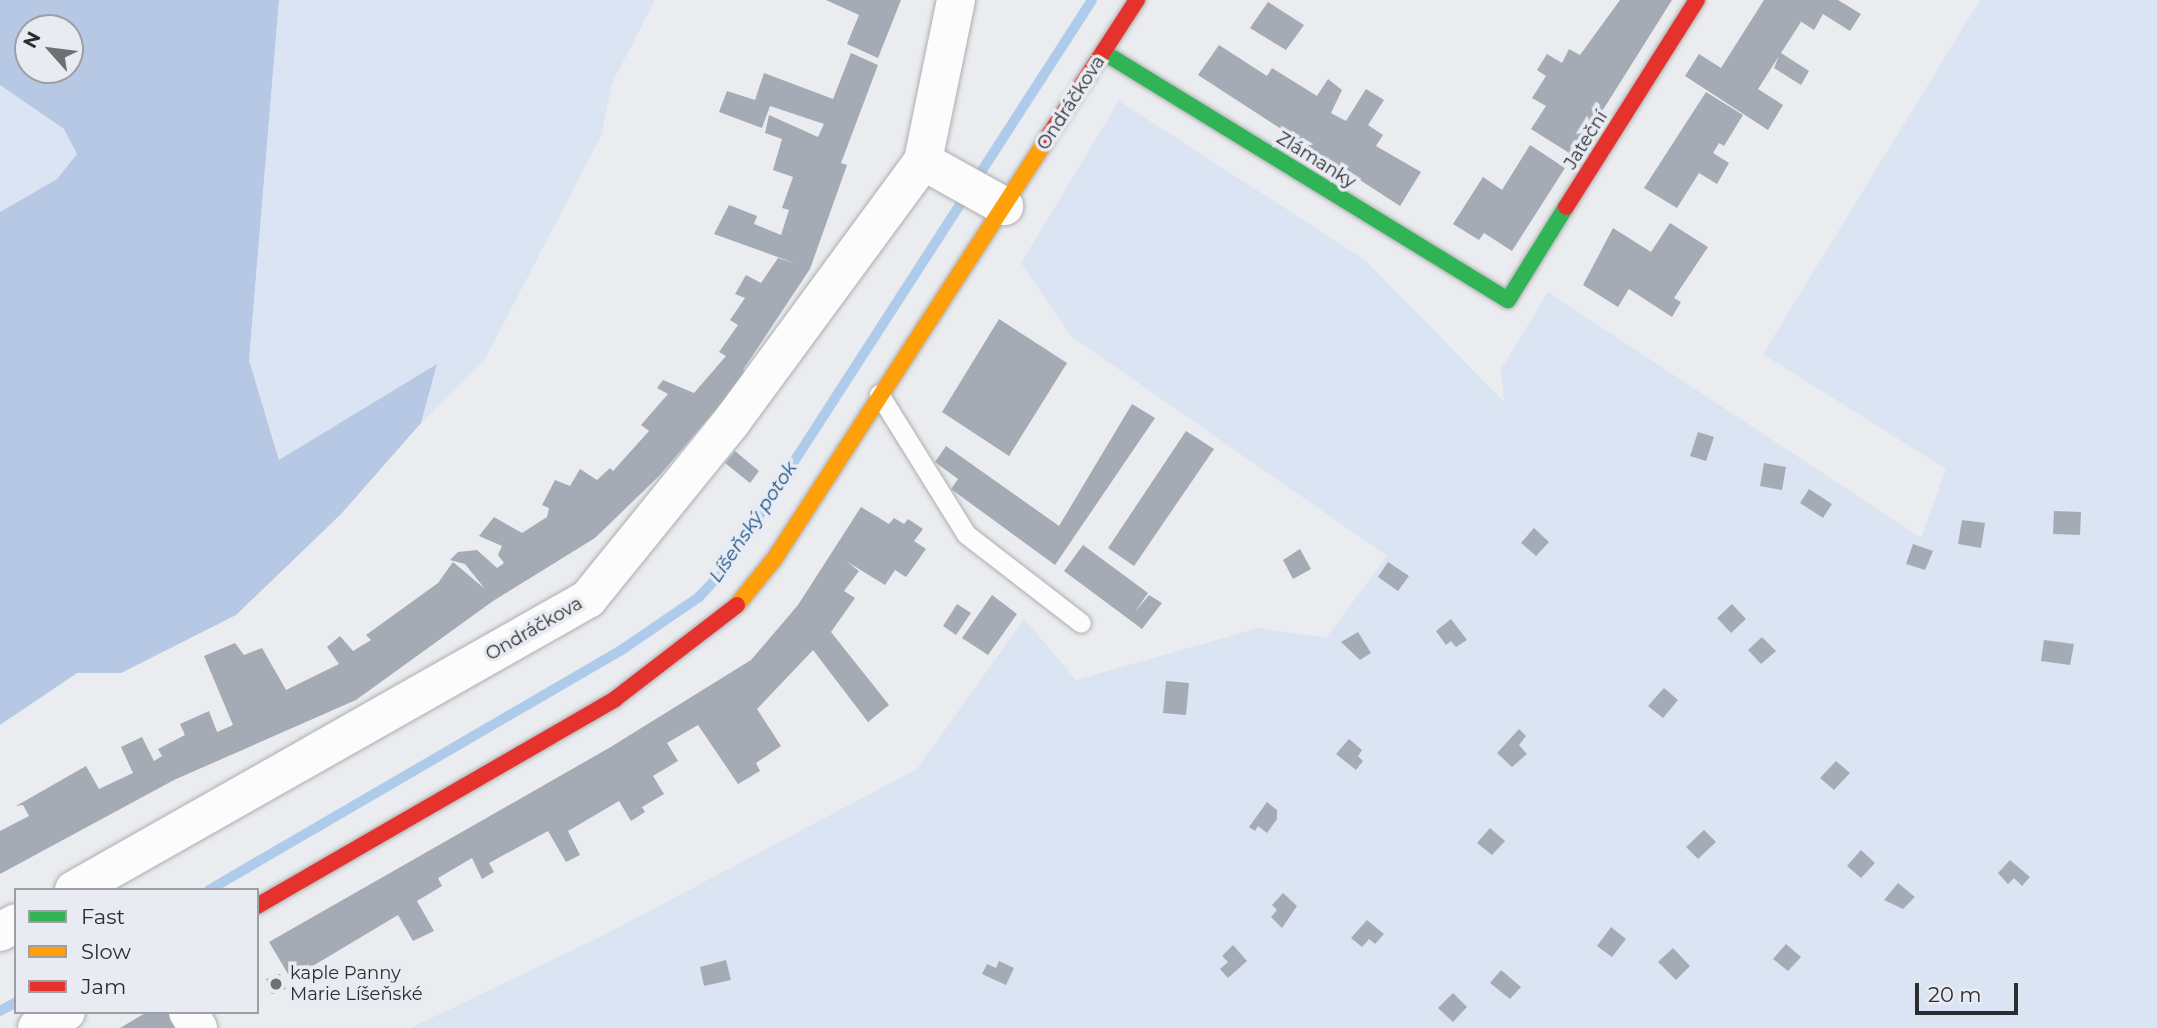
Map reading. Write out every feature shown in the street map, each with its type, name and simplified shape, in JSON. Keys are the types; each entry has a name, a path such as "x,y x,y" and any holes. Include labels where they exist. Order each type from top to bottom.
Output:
{"street":[{"name":"Ondráčkova","path":"259,905 615,699 687,649 754,586 879,394 966,184 956,0"},
{"name":"Ondráčkova","path":"78,888 588,599 732,421 966,184 1103,52 1136,0"},
{"name":"Jateční","path":"1508,300 1697,0"},
{"name":"Zlámanky","path":"1103,52 1508,300"},
{"path":"37,1028 62,1014"}],"lane":[{"path":"879,394 966,534 1081,623"}],"shaded area":[{"path":"0,0 279,0 249,360 279,460 437,364 421,423 341,514 236,615 121,673 77,673 0,725 0,212 57,179 77,154 64,129 0,85"},
{"path":"279,0 655,0 612,83 601,136 484,361 421,423 437,365 280,461 249,360"},
{"path":"1980,0 2157,0 2157,1028 411,1028 606,934 917,769 1024,619 1076,680 1259,628 1326,638 1387,556 1071,336 1021,263 1119,101 1365,260 1504,402 1501,369 1548,292 1921,538 1946,469 1763,354"},
{"path":"0,85 64,129 77,154 57,179 0,212"}],"building":[{"path":"826,0 901,0 878,58 847,44 859,15"},
{"path":"1620,0 1672,0 1574,156 1531,129 1546,106 1532,98 1546,76 1537,70 1547,54 1562,63 1569,49 1580,55"},
{"path":"1764,0 1838,0 1861,14 1850,31 1823,14 1814,30 1797,19 1801,22 1781,53 1809,71 1801,85 1774,68 1779,56 1758,89 1783,105 1768,130 1685,76 1699,54 1721,68"},
{"path":"1268,2 1304,25 1286,50 1250,28"},
{"path":"1219,45 1267,76 1272,68 1317,96 1328,79 1342,90 1331,113 1346,121 1366,89 1384,100 1368,125 1383,135 1376,146 1421,172 1400,206 1198,75"},
{"path":"851,53 878,65 841,163 847,165 810,269 743,370 747,373 660,475 595,538 493,601 356,700 174,780 0,874 0,831 29,816 23,805 16,806 86,766 99,789 133,773 121,747 142,737 154,761 162,756 158,749 185,735 180,724 209,711 217,732 233,725 204,656 235,643 244,655 262,648 286,690 339,664 327,647 340,636 353,651 371,640 366,635 438,583 453,562 485,589 465,564 450,560 458,552 477,550 497,568 504,563 498,555 502,546 479,536 494,517 522,533 547,517 549,508 542,505 555,480 570,486 580,469 597,480 610,468 613,471 649,431 641,425 668,394 657,388 663,380 694,393 726,356 719,352 738,325 730,320 745,298 735,294 746,275 761,283 778,258 797,264 714,234 729,205 757,216 754,224 781,235 789,210 782,208 793,177 773,170 782,139 765,133 769,115 818,137 824,124 770,106 762,128 719,112 727,91 755,100 764,73 833,99"},
{"path":"1706,92 1743,115 1724,146 1719,143 1713,153 1729,163 1717,184 1699,173 1677,208 1644,188"},
{"path":"1530,145 1565,168 1512,251 1484,233 1479,240 1453,224 1483,177 1502,190"},
{"path":"1670,223 1708,247 1674,298 1681,302 1672,317 1629,289 1618,307 1583,285 1613,228 1651,252"},
{"path":"999,319 1067,363 1009,456 942,412"},
{"path":"1132,404 1155,418 1055,565 951,489 958,479 935,462 946,446 1059,526"},
{"path":"1186,431 1214,449 1134,566 1108,548"},
{"path":"1698,432 1714,437 1706,461 1690,456"},
{"path":"735,451 759,471 750,483 725,463"},
{"path":"1764,463 1786,467 1782,490 1760,486"},
{"path":"1809,489 1832,504 1823,518 1800,503"},
{"path":"861,507 889,524 894,518 904,524 908,519 923,529 914,541 926,549 906,577 895,570 885,585 846,561 859,571 844,591 855,598 831,632 889,705 868,722 813,650 757,709 781,746 756,763 760,771 738,784 698,725 667,743 678,761 653,776 664,794 642,807 645,812 631,821 619,801 568,831 580,855 566,862 548,831 489,863 494,872 482,879 472,858 438,878 442,886 417,901 434,931 413,941 398,915 291,979 269,942 609,748 751,660 798,605"},
{"path":"2054,511 2081,512 2080,535 2053,534"},
{"path":"1962,520 1985,523 1981,548 1958,544"},
{"path":"1534,528 1549,542 1536,556 1521,543"},
{"path":"1913,544 1933,551 1925,570 1906,564"},
{"path":"1083,545 1148,593 1135,612 1149,595 1162,603 1142,629 1064,571"},
{"path":"1300,549 1311,569 1293,579 1283,560"},
{"path":"1388,562 1409,576 1398,591 1378,577"},
{"path":"992,595 1017,614 988,655 962,638"},
{"path":"957,604 971,613 956,635 943,626"},
{"path":"1732,604 1746,619 1731,633 1717,618"},
{"path":"1451,619 1467,640 1456,647 1451,641 1446,645 1436,631"},
{"path":"1358,632 1371,653 1360,660 1341,642"},
{"path":"1762,637 1776,651 1761,664 1748,650"},
{"path":"2044,640 2074,644 2070,665 2041,661"},
{"path":"1166,681 1189,683 1186,715 1163,713"},
{"path":"1664,688 1678,700 1663,718 1648,706"},
{"path":"1519,729 1526,736 1519,745 1527,754 1512,767 1497,753"},
{"path":"1349,739 1362,750 1358,756 1363,761 1356,770 1336,754"},
{"path":"1836,761 1850,773 1834,790 1820,778"},
{"path":"1267,802 1277,810 1277,819 1267,833 1258,826 1255,831 1249,827"},
{"path":"1490,828 1505,841 1492,855 1477,843"},
{"path":"1704,830 1716,842 1698,859 1686,847"},
{"path":"1861,850 1875,863 1861,878 1847,866"},
{"path":"2010,860 2030,877 2022,886 2014,878 2008,884 1998,873"},
{"path":"1898,883 1915,897 1903,909 1884,900"},
{"path":"1283,893 1297,906 1282,928 1271,917 1277,910 1272,905"},
{"path":"1367,920 1384,934 1375,944 1369,939 1362,947 1351,938"},
{"path":"1611,927 1626,939 1612,957 1597,946"},
{"path":"1786,944 1801,957 1788,971 1773,959"},
{"path":"1233,945 1247,961 1228,978 1220,969 1228,962 1222,956"},
{"path":"1673,948 1690,966 1676,980 1658,962"},
{"path":"726,960 731,980 704,986 700,967"},
{"path":"999,961 1014,968 1006,985 982,974 987,964 996,968"},
{"path":"1501,970 1521,987 1510,999 1490,983"},
{"name":"kaple Panny Marie Líšeňské","path":"280,974 286,989 272,994 266,979"},
{"path":"1453,993 1467,1007 1453,1022 1438,1008"},
{"path":"144,1014 170,1014 179,1028 120,1028"}],"waterway":[{"name":"Líšeňský potok","path":"212,888 620,651 699,597 724,570 1092,0"},
{"name":"Líšeňský potok","path":"0,1011 14,1003"}],"traffic: fast":[{"path":"1103,52 1508,300 1566,207"}],"traffic: slow":[{"path":"737,605 775,558 1044,143"}],"traffic: jam":[{"path":"1044,143 1137,0"},
{"path":"1566,207 1697,0"},
{"path":"259,905 615,699 737,605"}],"place":[{"name":"kaple Panny Marie Líšeňské","path":"276,984"}]}
